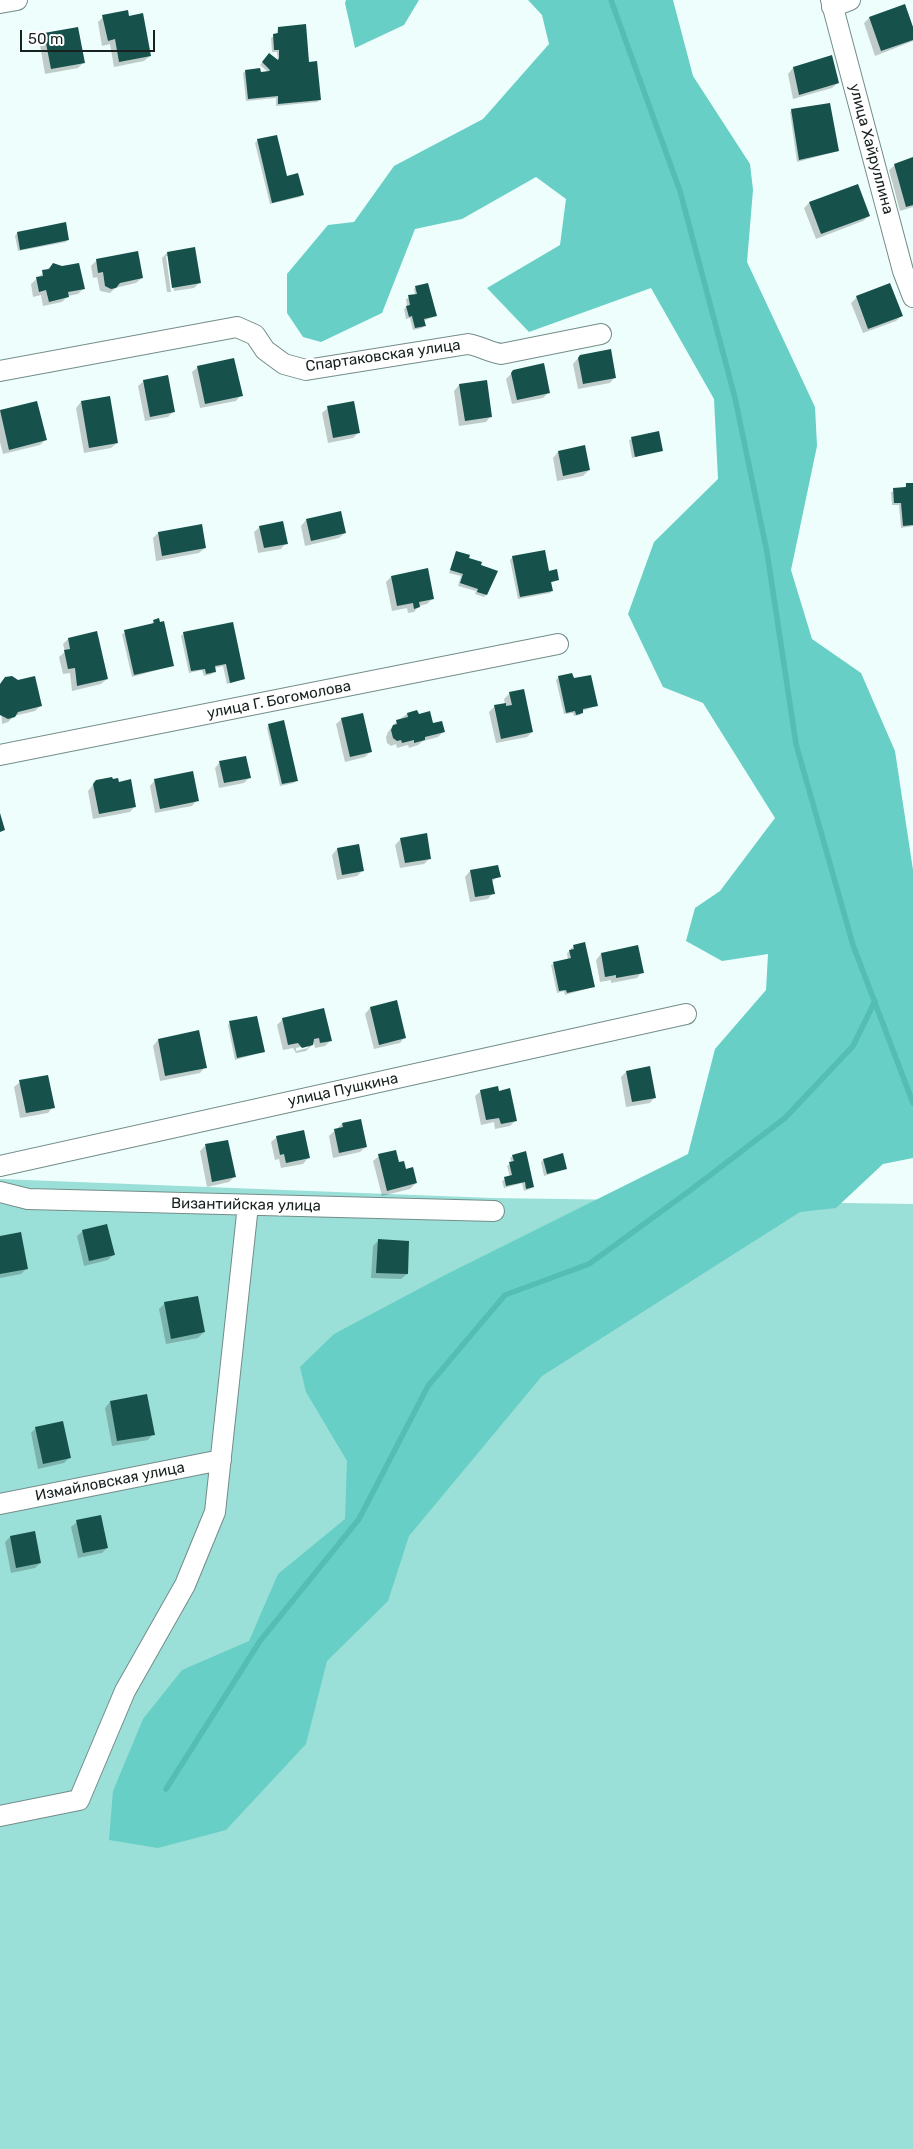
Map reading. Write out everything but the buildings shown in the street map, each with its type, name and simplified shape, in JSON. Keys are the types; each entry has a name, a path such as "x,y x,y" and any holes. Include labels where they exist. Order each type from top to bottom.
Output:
{"street":[{"path":"0,4 17,0"},
{"name":"улица Хайруллина","path":"838,2 905,244 903,271 913,297"},
{"name":"Спартаковская улица","path":"0,371 237,326 255,334 265,350 284,364 306,370 468,344 502,354 601,334"},
{"name":"улица Г. Богомолова","path":"0,755 558,644"},
{"name":"улица Пушкина","path":"0,1166 686,1014"},
{"name":"Византийская улица","path":"0,1192 28,1199 494,1211"},
{"path":"0,1816 79,1800 125,1691 185,1585 215,1512 248,1205"},
{"name":"Измайловская улица","path":"0,1504 220,1460"}],"shaded area":[{"path":"346,0 419,0 404,25 355,48 345,3"},
{"path":"528,0 673,0 693,76 750,164 753,190 747,262 815,407 817,446 791,570 812,639 861,673 895,751 913,870 913,1158 883,1164 836,1208 800,1212 542,1376 409,1536 388,1601 327,1661 306,1744 226,1830 158,1848 109,1840 113,1791 143,1719 182,1670 249,1641 278,1574 345,1519 347,1461 306,1392 300,1367 334,1334 445,1275 688,1154 715,1049 766,990 768,954 722,961 686,941 695,908 720,891 775,818 703,703 663,687 628,614 654,542 718,479 714,399 651,288 529,332 487,288 560,245 566,199 536,177 462,219 415,229 382,313 321,342 303,337 287,313 287,274 328,225 354,222 394,166 483,119 549,44 542,15"},
{"path":"0,1179 492,1198 913,1204 913,2149 0,2149"}],"waterway":[{"path":"611,0 680,191 735,398 767,552 796,744 853,945 913,1103"},
{"path":"166,1789 260,1641 359,1519 428,1386 505,1295 589,1264 785,1118 853,1046 875,1001"}]}
